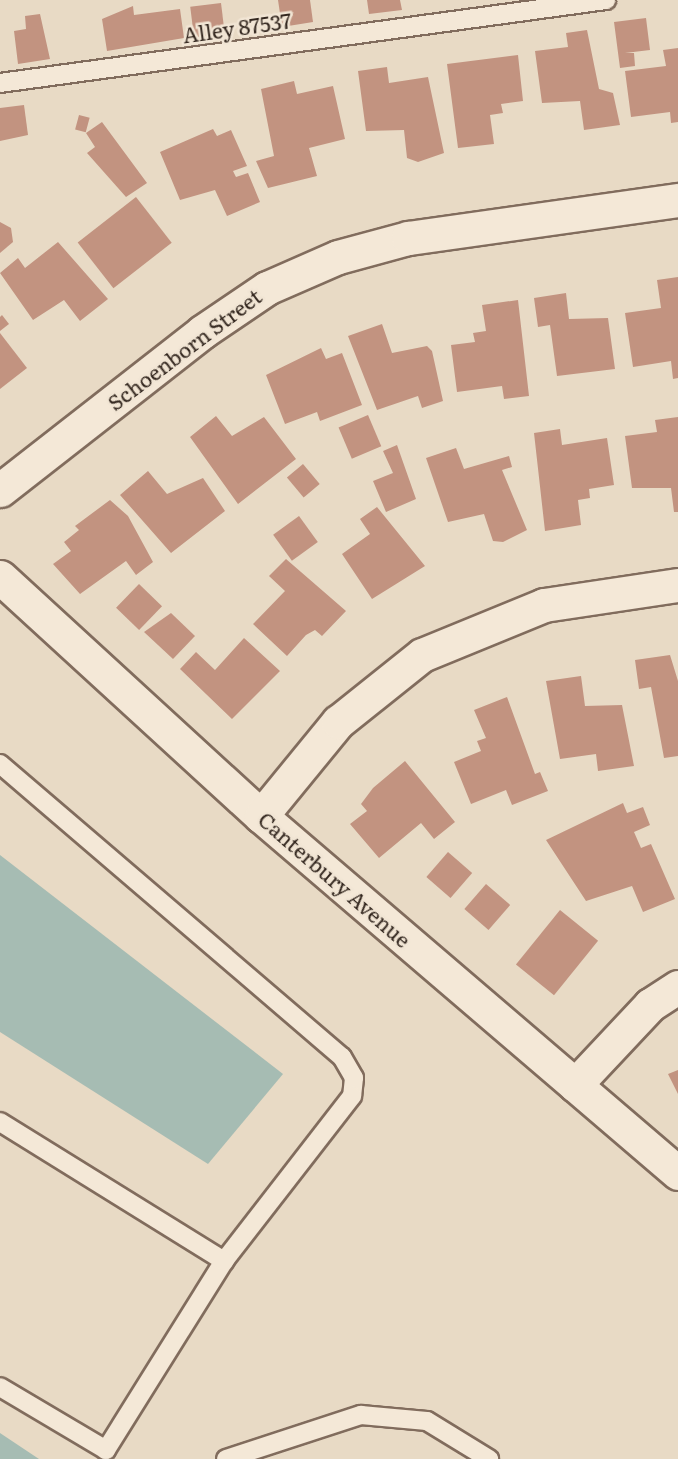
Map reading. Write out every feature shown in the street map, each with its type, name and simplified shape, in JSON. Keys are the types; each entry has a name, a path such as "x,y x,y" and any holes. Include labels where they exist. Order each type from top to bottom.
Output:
{"street":[{"name":"Schoenborn Street","path":"0,490 202,332 267,288 326,262 408,238 678,200"},
{"name":"Canterbury Avenue","path":"0,577 261,816 678,1173"},
{"path":"261,816 338,722 422,655 544,604 678,585"},
{"path":"575,1084 650,1005 678,987"}],"lane":[{"name":"Alley 87537","path":"0,83 606,0"},
{"path":"0,764 342,1057 354,1078 352,1096 224,1261 113,1455 0,1387"},
{"path":"0,1122 224,1261"},
{"path":"226,1459 361,1415 426,1421 489,1459"}],"shaded area":[{"path":"0,855 283,1074 208,1164 0,1032"},
{"path":"0,1433 39,1459 0,1459"}],"building":[{"path":"278,0 310,0 313,22 282,27"},
{"path":"367,0 400,0 402,10 369,14"},
{"path":"221,3 225,34 194,38 190,7"},
{"path":"133,6 134,15 180,9 184,38 107,51 102,19"},
{"path":"40,14 50,59 18,64 14,31 26,29 25,16"},
{"path":"646,18 650,50 625,53 634,53 635,66 620,68 614,22"},
{"path":"587,30 599,89 613,93 620,125 584,130 580,101 542,103 535,51 568,47 566,33"},
{"path":"678,48 678,122 671,123 670,112 631,117 625,71 666,66 663,50"},
{"path":"518,55 523,101 501,104 503,113 490,115 494,144 458,148 447,64"},
{"path":"387,67 389,83 428,77 444,153 418,162 407,158 404,130 366,131 358,71"},
{"path":"294,81 297,94 333,86 345,139 309,148 317,176 268,188 256,161 274,156 261,89"},
{"path":"24,105 28,135 0,141 0,108"},
{"path":"79,115 90,118 86,132 75,129"},
{"path":"102,122 147,183 126,197 87,153 95,147 86,133"},
{"path":"213,129 217,136 231,130 247,166 233,171 236,177 248,173 260,202 227,216 215,190 180,200 160,152"},
{"path":"136,197 172,243 113,288 78,243"},
{"path":"0,222 11,228 13,242 0,253"},
{"path":"58,242 108,299 80,321 64,300 33,320 0,273 18,258 25,268"},
{"path":"678,277 678,378 673,379 671,361 633,367 625,313 661,308 657,280"},
{"path":"566,293 569,319 608,318 615,369 557,376 550,325 538,327 534,298"},
{"path":"518,300 529,396 504,399 502,386 457,392 451,345 475,342 473,333 486,331 482,305"},
{"path":"2,315 9,324 0,331 0,317"},
{"path":"382,324 392,353 427,346 432,351 443,401 422,408 418,396 377,410 348,336"},
{"path":"0,333 27,368 0,389"},
{"path":"321,348 326,359 342,353 362,405 320,421 317,412 285,424 266,375"},
{"path":"368,415 381,446 352,459 339,428"},
{"path":"216,416 232,436 264,417 296,459 238,504 190,437"},
{"path":"678,417 678,512 674,512 671,488 632,488 625,436 657,432 655,420"},
{"path":"560,429 562,445 607,438 614,485 589,489 590,498 578,500 581,525 545,531 534,433"},
{"path":"397,445 416,499 386,512 373,481 393,473 383,451"},
{"path":"456,448 464,469 509,456 512,467 502,470 527,530 503,542 493,541 484,514 448,522 426,458"},
{"path":"303,464 320,484 304,497 287,477"},
{"path":"148,471 167,494 203,478 225,511 171,553 120,495"},
{"path":"110,500 128,516 153,562 136,575 126,561 80,594 53,564 71,551 64,542 79,530 75,526"},
{"path":"377,507 425,566 372,599 342,554 370,534 360,519"},
{"path":"299,516 318,542 292,561 273,535"},
{"path":"286,559 346,611 322,636 315,630 306,635 287,656 253,624 285,591 269,576"},
{"path":"139,584 162,606 139,630 116,608"},
{"path":"171,613 195,636 173,659 144,632"},
{"path":"244,638 280,671 232,719 180,669 196,652 215,670"},
{"path":"670,655 678,681 678,756 664,758 651,687 639,689 635,660"},
{"path":"581,676 585,706 622,705 634,766 598,771 596,754 560,759 546,681"},
{"path":"507,697 535,774 540,772 548,791 512,805 506,790 471,804 454,762 481,751 477,741 486,738 474,710"},
{"path":"405,761 455,822 434,839 421,823 379,858 350,824 367,811 361,804 373,788"},
{"path":"623,803 627,813 643,807 650,825 634,832 641,848 651,844 675,899 643,912 632,886 586,901 546,840"},
{"path":"448,852 472,873 451,898 426,877"},
{"path":"486,884 510,905 489,930 464,909"},
{"path":"560,910 598,941 554,995 516,964"},
{"path":"678,1070 678,1094 668,1074"}]}
